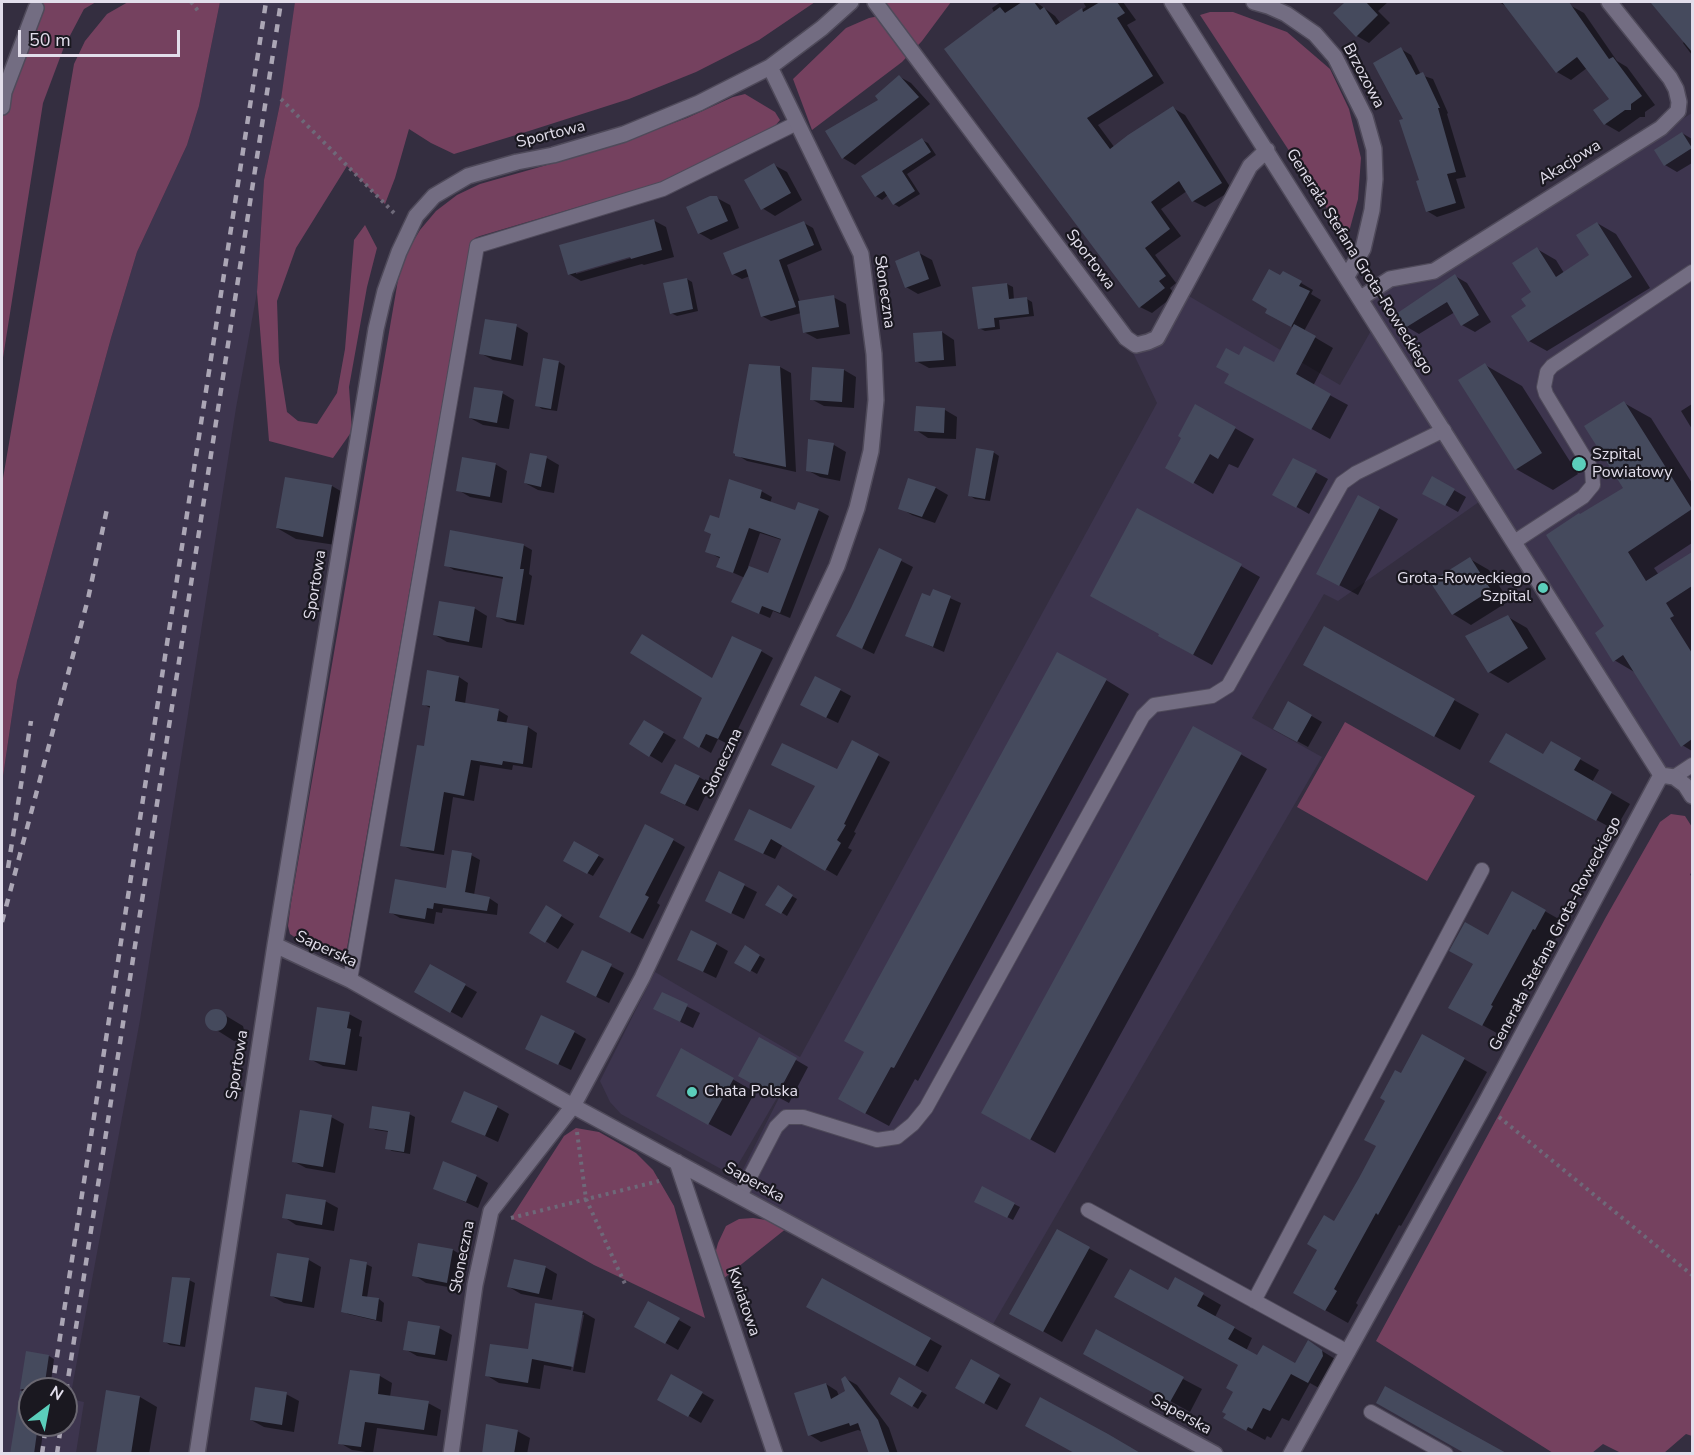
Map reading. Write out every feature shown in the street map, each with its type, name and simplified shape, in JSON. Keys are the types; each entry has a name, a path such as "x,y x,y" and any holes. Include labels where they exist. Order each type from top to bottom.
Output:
{"street":[{"name":"Sportowa","path":"197,1454 275,945 376,329 385,291 399,252 416,216 434,196 468,176 517,162 553,155 624,134 699,104 770,67 822,28 851,2"},
{"name":"Sportowa","path":"875,2 1126,338 1136,345 1156,338 1250,166 1267,150"},
{"name":"Generała Stefana Grota-Roweckiego","path":"1176,2 1514,542 1667,776 1291,1454"},
{"name":"Brzozowa","path":"1254,2 1286,14 1315,34 1335,57 1365,117 1374,148 1374,194 1363,249 1347,276"},
{"name":"Akacjowa","path":"1361,298 1390,279 1434,271 1661,128 1678,111 1679,102 1676,89 1670,78 1609,2"},
{"path":"3,100 36,8"},
{"name":"Słoneczna","path":"451,1454 475,1285 491,1210 573,1106 642,978 834,572 856,508 871,451 876,400 874,354 861,254 770,67"},
{"path":"1667,776 1685,785 1692,796"},
{"name":"Saperska","path":"275,945 350,980 573,1106 1215,1454"},
{"name":"Kwiatowa","path":"677,1162 775,1454"}],"lane":[{"path":"350,980 477,246 663,189 797,123"},
{"path":"1514,542 1583,496 1593,485 1592,470 1546,394 1544,387 1546,372 1551,366 1692,272"},
{"path":"740,1196 776,1127 786,1118 804,1118 877,1140 897,1137 913,1124 926,1108 1143,716 1154,705 1212,696 1228,686 1342,483 1356,473 1444,430"},
{"name":"Generała Stefana Grota-Roweckiego","path":"1667,776 1692,765"},
{"path":"1254,1300 1482,870"},
{"path":"1088,1210 1348,1352"},
{"path":"1371,1412 1423,1448 1446,1454"}],"path":[{"path":"191,2 200,12"},
{"path":"281,99 410,229"},
{"path":"1505,1123 1692,1275"},
{"path":"576,1128 586,1199 625,1284"},
{"path":"511,1218 659,1181"}],"shaded area":[{"path":"43,2 96,2 84,9 64,47 43,103 2,364 2,108 36,8"},
{"path":"128,2 220,2 199,106 187,145 137,252 111,338 17,681 2,783 2,484 74,64 85,41 107,14"},
{"path":"220,2 296,2 281,99 264,180 257,292 236,408 140,1020 74,1377 18,1377 18,1437 78,1437 78,1401 84,1402 76,1453 2,1454 2,783 17,681 111,338 137,252 187,145 199,106"},
{"path":"295,2 815,2 759,40 696,72 629,99 529,131 454,154 409,129 385,204 347,166 296,248 277,301 279,362 287,412 298,421 317,424 337,393 345,349 354,240 365,225 377,248 367,287 349,387 352,431 333,458 269,441 257,292 264,180 281,99"},
{"path":"885,2 951,2 922,41 902,62 812,130 793,79 846,28 869,18 884,15"},
{"path":"1210,12 1233,12 1287,32 1330,69 1349,109 1361,158 1358,199 1347,239 1200,15"},
{"path":"745,94 775,112 780,120 774,127 662,182 480,236 475,238 470,245 347,948 340,954 296,938 290,934 288,926 291,903 398,280 407,252 420,230 436,211 457,195 480,184 603,149"},
{"path":"1692,113 1692,796 1661,775 1486,497 1338,601 1324,594 1252,718 1322,757 989,1331 732,1191 792,1072 732,1175 621,1114 610,1102 600,1081 655,972 800,1057 1157,403 1126,338 1148,342 1182,292 1340,385 1376,322 1361,298 1434,271"},
{"path":"1345,722 1475,796 1427,881 1297,807"},
{"path":"1671,814 1685,816 1692,827 1692,873 1690,874 1692,878 1692,1436 1686,1434 1664,1453 1621,1453 1603,1444 1592,1453 1553,1453 1376,1341 1606,917 1660,822"},
{"path":"576,1128 599,1132 636,1153 653,1170 674,1206 705,1318 594,1265 511,1218 564,1136"},
{"path":"753,1218 792,1224 718,1283 712,1265 726,1226 739,1219"}],"building":[{"path":"1022,2 1034,2 1040,10 1044,7 1056,25 1082,8 1083,12 1100,2 1117,2 1125,13 1117,18 1153,76 1087,118 1110,149 1173,106 1222,183 1192,202 1179,181 1151,202 1170,229 1145,248 1166,276 1159,281 1165,288 1139,308 944,49 1000,7 1005,13"},
{"path":"1345,2 1366,2 1378,15 1356,37 1333,13"},
{"path":"1502,2 1569,2 1609,59 1613,57 1642,96 1631,104 1631,110 1625,110 1604,125 1593,110 1609,99 1577,57 1556,73"},
{"path":"1650,2 1692,2 1692,52"},
{"path":"1401,47 1416,75 1423,72 1440,108 1438,108 1456,172 1447,174 1456,203 1426,212 1416,181 1419,180 1399,120 1403,119 1373,63"},
{"path":"899,75 919,97 842,159 825,131 878,100 875,96"},
{"path":"1682,132 1692,148 1664,166 1654,150"},
{"path":"922,138 931,152 902,171 915,191 893,205 884,191 875,197 861,176"},
{"path":"774,163 791,193 761,210 744,180"},
{"path":"710,196 717,196 728,221 698,234 686,207"},
{"path":"654,219 662,250 568,275 559,245"},
{"path":"804,221 814,245 779,260 796,307 761,317 746,269 732,275 723,253"},
{"path":"1597,222 1632,277 1528,342 1511,316 1526,306 1521,299 1531,292 1512,263 1537,247 1556,277 1589,255 1576,235"},
{"path":"919,251 929,279 905,288 895,261"},
{"path":"1269,269 1280,275 1283,271 1302,281 1299,286 1310,291 1291,327 1265,313 1267,309 1252,300"},
{"path":"1455,274 1479,315 1461,326 1447,302 1405,328 1396,314"},
{"path":"687,278 693,309 670,314 663,283"},
{"path":"1007,283 1009,299 1027,297 1029,314 994,318 995,327 978,329 972,287"},
{"path":"834,295 839,327 803,333 798,301"},
{"path":"485,319 517,324 511,360 479,354"},
{"path":"1294,324 1316,336 1296,374 1331,394 1311,430 1224,383 1229,374 1216,367 1226,348 1239,355 1244,346 1274,362"},
{"path":"942,331 944,360 915,362 913,333"},
{"path":"543,358 559,361 551,409 535,406"},
{"path":"1485,363 1542,453 1515,470 1458,380"},
{"path":"749,364 780,366 786,467 735,456 733,453"},
{"path":"812,367 844,369 842,402 810,400"},
{"path":"474,387 503,391 497,423 469,418"},
{"path":"1624,401 1692,509 1628,552 1646,581 1692,552 1692,586 1666,603 1674,616 1670,618 1692,653 1692,739 1681,747 1623,655 1613,662 1595,633 1604,626 1546,535 1623,488 1584,426"},
{"path":"1195,404 1236,427 1218,459 1210,454 1193,484 1165,468 1181,438 1178,436"},
{"path":"916,406 945,408 944,433 914,431"},
{"path":"808,439 834,443 828,475 806,471"},
{"path":"976,448 994,451 985,499 968,496"},
{"path":"530,453 547,456 541,487 524,483"},
{"path":"462,457 496,463 490,497 456,491"},
{"path":"1293,458 1317,470 1296,508 1272,495"},
{"path":"1432,476 1455,489 1445,506 1422,494"},
{"path":"285,477 332,485 323,537 276,528"},
{"path":"908,478 936,487 922,517 898,509"},
{"path":"729,479 762,490 760,498 795,510 798,502 819,509 780,613 762,606 759,614 731,602 749,566 768,573 781,539 749,528 733,573 716,567 720,557 705,552 711,534 704,531 710,515 719,518"},
{"path":"1358,495 1380,507 1339,586 1316,574"},
{"path":"1137,508 1242,564 1193,655 1090,596"},
{"path":"450,530 524,544 520,569 524,569 516,621 496,617 503,577 444,566"},
{"path":"879,548 902,559 862,649 836,636"},
{"path":"1470,557 1491,590 1452,615 1430,582"},
{"path":"933,589 951,596 933,647 905,636 922,593 930,596"},
{"path":"439,601 475,607 469,642 433,635"},
{"path":"1508,615 1528,648 1488,673 1465,636"},
{"path":"1324,626 1455,699 1434,737 1303,665"},
{"path":"642,634 712,678 732,636 762,650 718,739 706,734 699,748 683,738 702,698 630,653"},
{"path":"1057,652 1107,679 894,1068 891,1067 865,1114 838,1099 864,1052 844,1041"},
{"path":"427,670 459,676 455,701 499,709 497,721 528,726 523,764 503,761 502,765 471,760 464,796 444,792 434,851 400,846 417,745 424,746 430,706 422,705"},
{"path":"815,676 841,689 826,718 800,705"},
{"path":"1288,701 1312,715 1297,742 1273,729"},
{"path":"644,720 664,732 649,757 629,744"},
{"path":"1193,726 1242,753 1030,1140 981,1113"},
{"path":"1506,733 1543,754 1551,741 1581,758 1574,770 1612,792 1596,821 1489,762"},
{"path":"852,740 879,754 837,840 841,843 825,871 771,839 763,854 734,840 749,809 791,829 815,786 771,765 782,743 837,769"},
{"path":"675,764 700,776 685,805 660,793"},
{"path":"645,824 674,839 645,895 649,897 630,933 599,917"},
{"path":"574,841 599,855 587,874 563,861"},
{"path":"452,850 472,853 465,892 490,897 487,911 434,903 433,909 427,908 425,919 389,913 395,879 446,888"},
{"path":"719,871 745,884 731,914 705,901"},
{"path":"778,885 793,895 781,914 765,905"},
{"path":"1512,891 1546,910 1491,1005 1493,1006 1482,1026 1448,1008 1473,964 1449,951 1465,922 1488,935"},
{"path":"546,905 562,915 545,943 529,933"},
{"path":"691,930 717,943 703,972 677,960"},
{"path":"745,945 760,955 750,972 734,963"},
{"path":"582,950 612,964 596,997 566,982"},
{"path":"430,964 466,984 450,1013 414,992"},
{"path":"662,992 688,1004 680,1022 653,1009"},
{"path":"317,1007 350,1012 347,1028 351,1029 345,1065 309,1060"},
{"path":"216,1009 224,1012 227,1020 224,1028 216,1031 208,1028 205,1020 208,1012"},
{"path":"541,1015 575,1031 558,1065 525,1049"},
{"path":"1422,1034 1465,1058 1378,1215 1376,1213 1334,1289 1337,1291 1325,1311 1293,1293 1317,1250 1307,1244 1324,1215 1334,1221 1359,1178 1376,1146 1364,1140 1385,1101 1380,1098 1395,1070 1401,1073"},
{"path":"759,1037 797,1058 776,1097 738,1076"},
{"name":"Chata Polska","path":"681,1048 734,1078 708,1125 656,1096"},
{"path":"464,1091 498,1106 485,1136 451,1122"},
{"path":"372,1106 410,1112 404,1152 385,1149 388,1131 369,1128"},
{"path":"300,1110 332,1115 323,1167 292,1162"},
{"path":"443,1161 477,1175 466,1202 433,1189"},
{"path":"982,1186 1015,1203 1007,1218 974,1202"},
{"path":"286,1194 326,1200 322,1225 282,1218"},
{"path":"1057,1229 1090,1247 1043,1332 1009,1314"},
{"path":"418,1243 453,1249 447,1283 412,1276"},
{"path":"277,1253 309,1258 302,1302 270,1296"},
{"path":"350,1259 367,1262 362,1296 379,1298 376,1320 341,1312"},
{"path":"514,1259 546,1266 539,1294 507,1287"},
{"path":"1130,1269 1168,1290 1175,1277 1204,1293 1197,1306 1235,1327 1228,1339 1257,1355 1263,1345 1295,1363 1308,1340 1322,1350 1323,1356 1308,1383 1291,1374 1270,1411 1263,1408 1252,1429 1248,1427 1246,1431 1223,1418 1226,1414 1222,1412 1233,1392 1226,1388 1238,1365 1114,1297"},
{"path":"172,1277 190,1278 180,1345 163,1342"},
{"path":"822,1278 931,1338 915,1366 806,1307"},
{"path":"648,1301 680,1318 665,1344 634,1327"},
{"path":"535,1303 583,1311 573,1367 532,1359 528,1383 485,1376 490,1344 528,1349"},
{"path":"408,1321 440,1326 435,1355 403,1350"},
{"path":"1096,1329 1184,1377 1170,1402 1083,1354"},
{"path":"26,1351 49,1355 46,1377 22,1377"},
{"path":"971,1359 1000,1375 984,1404 955,1388"},
{"path":"350,1370 380,1374 378,1394 429,1401 424,1430 365,1422 361,1447 338,1444"},
{"path":"671,1374 703,1392 688,1417 657,1400"},
{"path":"845,1376 878,1420 890,1454 869,1454 858,1423 850,1426 849,1423 808,1436 794,1393 826,1383 831,1399 845,1391 841,1379"},
{"path":"899,1377 922,1391 912,1407 890,1394"},
{"path":"1385,1386 1508,1454 1466,1454 1376,1403"},
{"path":"255,1387 287,1392 282,1425 250,1420"},
{"path":"106,1390 140,1396 131,1454 96,1454"},
{"path":"1040,1397 1142,1454 1076,1454 1025,1426"},
{"path":"18,1404 18,1437 36,1437 34,1454 10,1454"},
{"path":"486,1424 518,1430 514,1454 482,1454"}],"railway":[{"path":"54,1377 266,2"},
{"path":"68,1377 281,2"},
{"path":"2,922 88,599 108,504"},
{"path":"8,868 31,721"},
{"path":"42,1454 44,1437"},
{"path":"57,1454 59,1437"}],"place":[{"name":"Szpital Powiatowy","path":"1579,464"},
{"name":"Grota-Roweckiego Szpital","path":"1543,588"},
{"name":"Chata Polska","path":"692,1092"}]}
